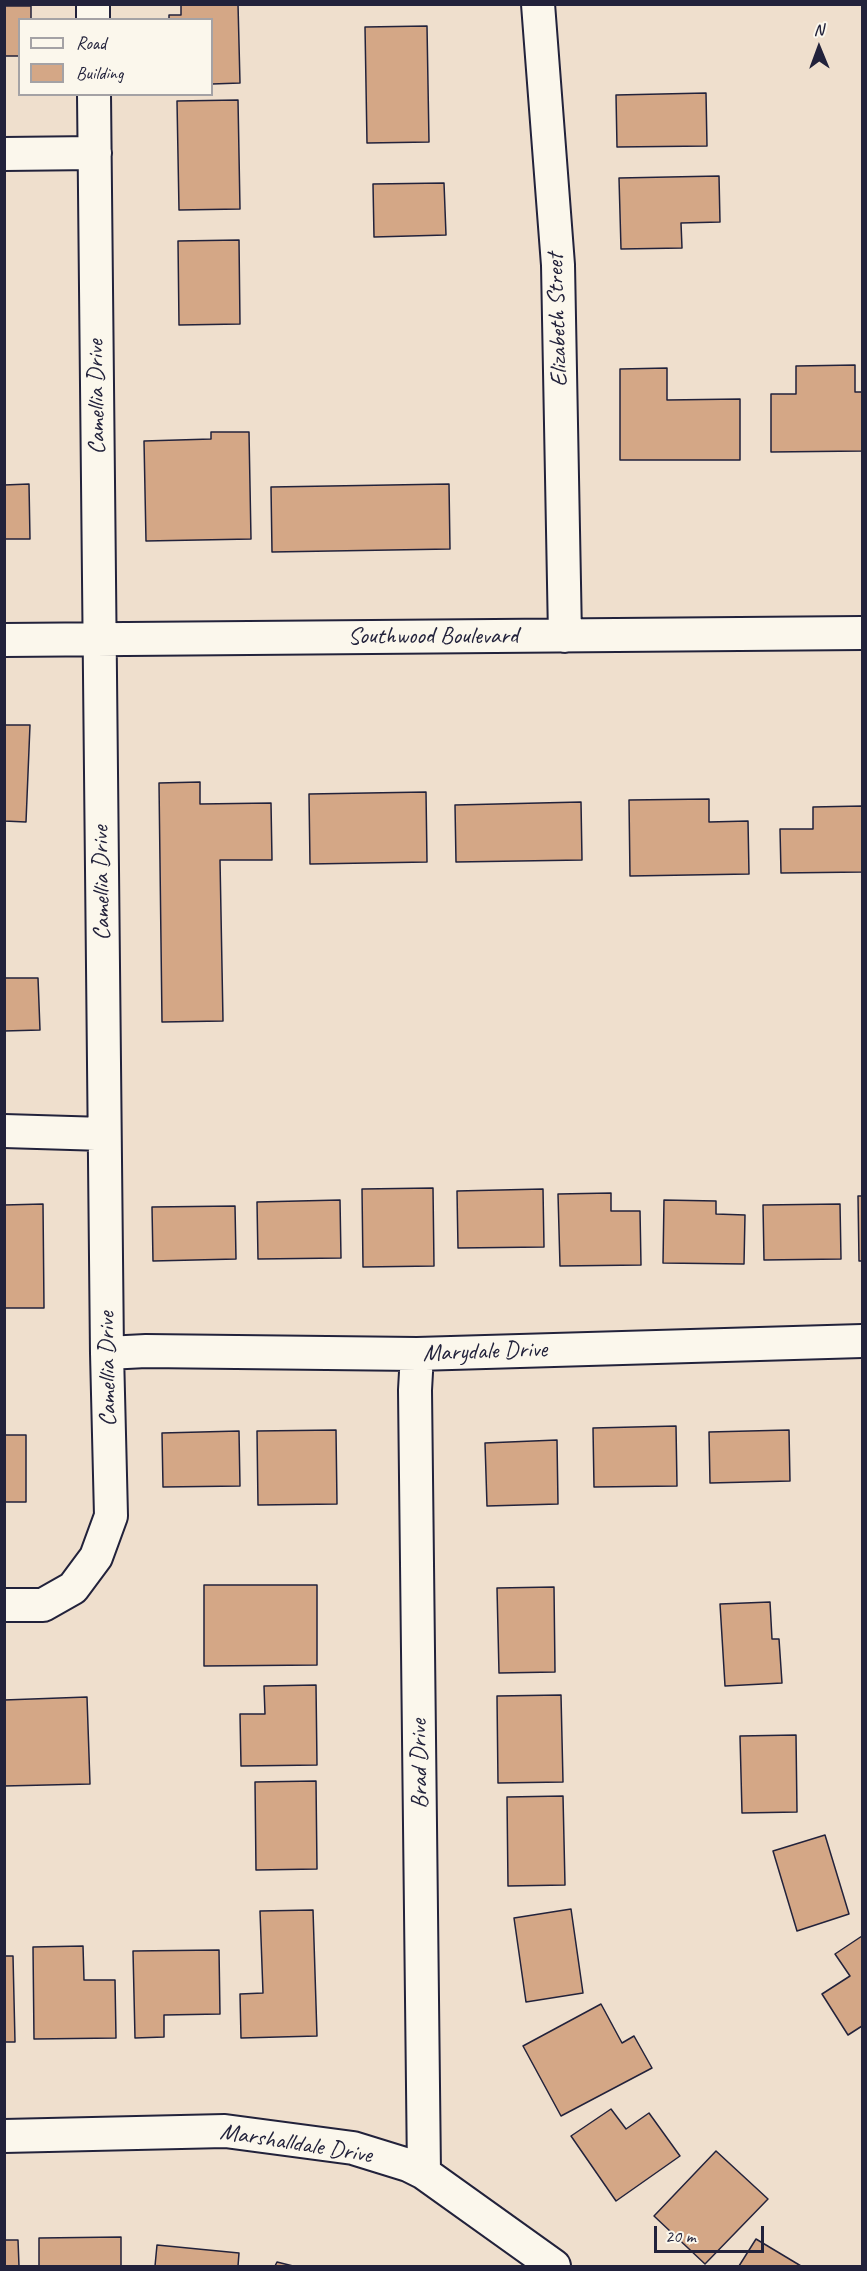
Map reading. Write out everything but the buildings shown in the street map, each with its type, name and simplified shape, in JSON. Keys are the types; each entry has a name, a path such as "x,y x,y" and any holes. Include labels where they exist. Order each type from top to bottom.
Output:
{"street":[{"name":"Elizabeth Street","path":"538,4 558,265 565,636"},
{"name":"Camellia Drive","path":"4,1605 43,1605 73,1588 96,1557 111,1516 104,1134 94,96"},
{"path":"4,154 94,153"},
{"name":"Southwood Boulevard","path":"4,640 862,633"},
{"path":"4,1131 104,1134"},
{"name":"Marydale Drive","path":"107,1353 146,1351 417,1354 862,1341"},
{"name":"Brad Drive","path":"417,1354 424,2174"},
{"name":"Marshalldale Drive","path":"4,2136 225,2131 353,2148 408,2164 554,2266"}]}
